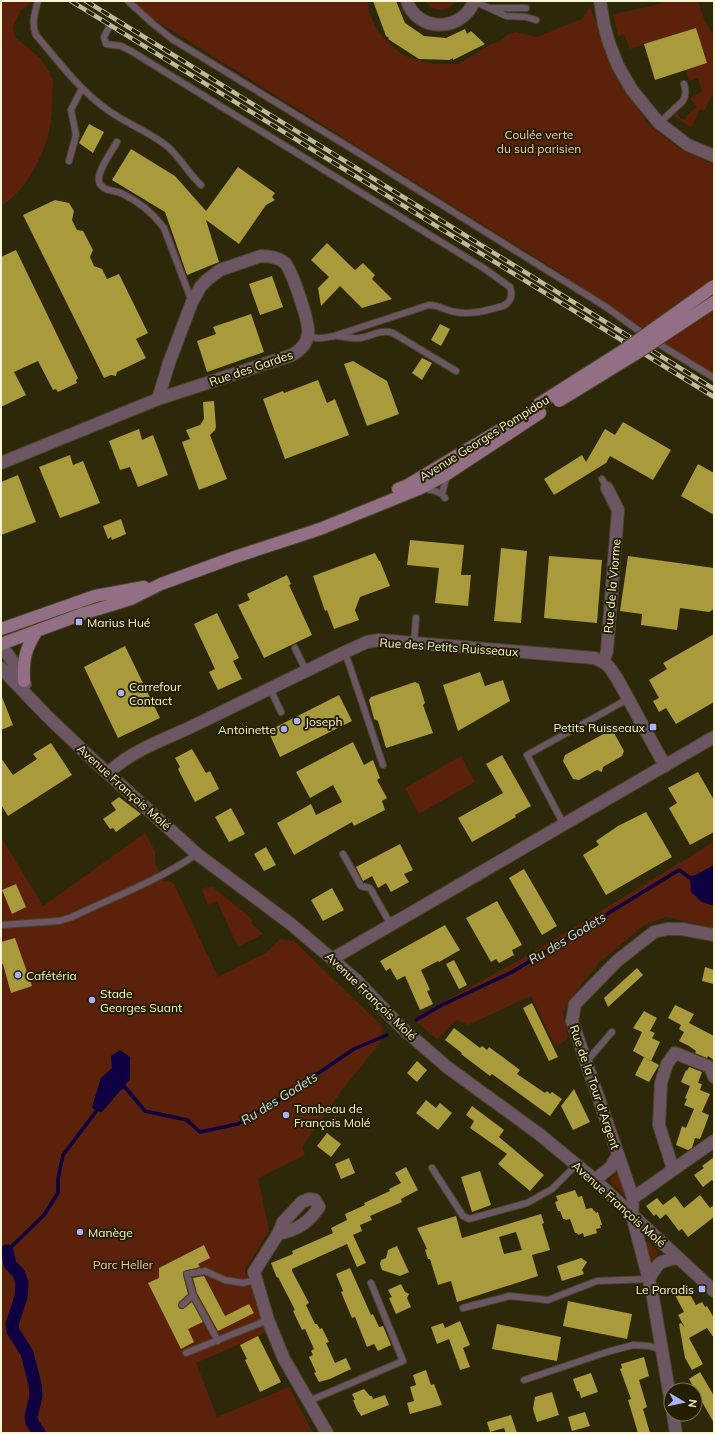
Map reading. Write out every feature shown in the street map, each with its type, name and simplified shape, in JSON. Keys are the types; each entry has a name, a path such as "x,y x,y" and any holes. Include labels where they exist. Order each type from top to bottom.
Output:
{"main road":[{"name":"Avenue Georges Pompidou","path":"1,645 85,613 130,599 161,584 235,557 320,529 421,488 447,474 714,286"},
{"name":"Avenue Georges Pompidou","path":"235,557 305,526 408,485 492,435 634,355 714,302"},
{"name":"Avenue Georges Pompidou","path":"1,629 95,596 161,584"},
{"path":"24,681 24,660 27,646 36,632"}],"street":[{"path":"407,1 412,12 417,17 423,21 436,25 448,24 460,19 470,10 474,2"},
{"path":"600,1 604,25 618,66 632,90 659,123 688,145 714,156"},
{"path":"158,399 169,363 192,302 201,286 213,274 220,270 261,256 274,257 284,263 291,273 308,324 308,335"},
{"name":"Rue des Gardes","path":"1,463 158,399 292,355 304,346 308,335"},
{"name":"Rue de la Viorme","path":"604,661 607,651 618,510 605,484"},
{"name":"Rue des Petits Ruisseaux","path":"108,773 113,767 135,753 367,642 379,640 414,642 594,658 604,661"},
{"name":"Avenue François Molé","path":"1,645 24,681 31,698"},
{"path":"604,661 612,670 665,766"},
{"name":"Avenue François Molé","path":"1,668 47,716 197,854 292,925 332,959 355,979 402,1028 447,1067 540,1134 577,1164 714,1291"},
{"path":"332,959 714,737"},
{"name":"Rue de la Tour d'Argent","path":"632,1214 633,1198 572,1021 575,1004 618,961 654,932 668,929 682,929 714,935"},
{"path":"673,1169 659,1125 660,1083 667,1064 675,1053 710,1067 714,1077"},
{"path":"633,1198 714,1141"},
{"name":"Rue de la Tour d'Argent","path":"595,1180 611,1167 618,1154"},
{"path":"632,1214 649,1279 667,1382"},
{"path":"278,1234 254,1272 268,1320 284,1359 327,1433"},
{"path":"649,1279 655,1268 662,1260 677,1258"},
{"path":"674,1422 676,1433"}],"lane":[{"path":"38,1 33,21 36,35 82,88 109,111 166,146 176,155 191,176 200,185"},
{"path":"128,1 172,39 362,155 592,299 641,333 714,378"},
{"path":"474,2 506,16 526,17 536,20"},
{"path":"489,8 526,8"},
{"path":"109,27 104,37 106,44 121,46 131,50 485,269 510,287 511,291 511,298 509,302 503,306 464,313 435,305 429,305 334,336 314,339 308,335"},
{"path":"659,123 683,101 686,90 684,84"},
{"path":"69,161 76,135 71,110 82,88"},
{"path":"117,142 100,173 98,180 100,185 108,190 124,194 151,212 158,219 164,228 192,302"},
{"path":"334,336 358,339 379,332 388,331 456,371"},
{"path":"421,488 435,491 444,496 447,474"},
{"path":"414,642 416,618"},
{"path":"295,648 306,671"},
{"path":"345,652 383,764"},
{"path":"270,688 281,712"},
{"path":"564,825 527,755 628,699"},
{"path":"1,925 59,921 72,917 164,874 183,864 197,854"},
{"path":"343,854 361,886 370,888 391,925"},
{"path":"586,1062 612,1032"},
{"path":"432,1168 464,1216 469,1219 527,1203 552,1189 577,1164"},
{"path":"218,1341 193,1295 187,1274 205,1271 225,1280 243,1284 256,1280"},
{"path":"463,1308 510,1296 548,1300 597,1281 649,1279"},
{"path":"309,1402 403,1361 371,1283"},
{"path":"182,1305 193,1295"},
{"path":"186,1353 268,1320"},
{"path":"524,1380 607,1352 633,1345 649,1346 662,1350"}],"green space":[{"path":"1,1 28,1 30,4 21,10 13,27 15,37 40,58 51,74 49,75 53,78 50,124 47,139 40,158 24,185 1,206"},
{"name":"Coulée verte du sud parisien","path":"121,1 368,1 369,13 379,33 400,53 410,58 434,64 458,64 515,32 537,37 582,19 590,6 616,76 649,125 680,149 714,165 714,374 676,351 559,272 168,28"},
{"path":"425,1 456,1 449,8 440,10 428,5"},
{"path":"660,1 698,1 704,19 714,37 714,90 705,110 700,109 692,127 673,115 677,112 679,117 684,120 686,119 686,116 697,107 691,100 691,97 702,92 698,78 689,81 686,70 707,63 696,28 630,49 624,34 618,36 613,14 661,4"},
{"path":"461,756 475,782 419,814 405,788"},
{"name":"Parc Heller","path":"145,833 155,851 155,863 164,881 168,880 174,884 218,977 267,952 280,939 294,941 382,1026 381,1042 344,1087 302,1147 305,1155 258,1178 269,1231 245,1270 269,1331 196,1363 217,1417 289,1387 313,1433 1,1433 1,837 43,906"},
{"path":"714,842 714,928 666,917 643,926 599,963 580,986 563,1012 568,1038 556,1047 531,996 468,1025 457,1020 437,1039 413,1019 530,954"},
{"path":"213,887 253,920 251,923 263,934 238,947 217,901 208,905 202,889"},
{"path":"616,1174 620,1176 625,1196 610,1181"},
{"path":"647,1241 659,1253 652,1261 645,1243"}],"shaded area":[{"path":"714,865 714,906 702,902 691,892 690,878"},
{"path":"120,1050 130,1057 130,1079 102,1112 96,1111 92,1107 101,1078 112,1068 111,1056"}],"building":[{"path":"373,1 396,1 405,23 424,36 446,38 465,29 467,34 471,31 485,44 453,60 453,58 450,60 419,59 388,39 389,38 386,36"},
{"path":"696,28 707,63 655,80 644,44"},
{"path":"89,124 104,132 93,153 79,143"},
{"path":"131,149 175,176 206,211 238,167 275,193 272,197 275,200 266,205 239,244 206,220 219,262 187,275 165,212 112,180"},
{"path":"55,200 69,203 74,211 72,220 77,230 83,231 93,250 90,257 94,266 102,269 107,279 119,274 148,333 136,339 146,358 117,372 116,376 111,375 104,378 23,215"},
{"path":"327,243 355,270 363,263 375,275 372,279 392,299 362,308 340,286 321,306 318,288 329,277 311,260"},
{"path":"16,250 78,378 76,380 77,383 58,392 56,389 53,390 38,361 14,372 26,395 1,407 1,257"},
{"path":"272,276 283,307 260,315 249,284"},
{"path":"251,314 264,352 207,372 197,341 216,334 213,327"},
{"path":"440,324 450,329 441,346 431,340"},
{"path":"422,358 432,363 422,380 412,373"},
{"path":"353,361 387,381 399,414 367,426 344,364"},
{"path":"318,380 327,403 335,399 349,435 285,459 263,399"},
{"path":"214,401 216,427 210,435 227,479 199,490 182,442 190,439 186,430 200,425 204,419 203,402"},
{"path":"623,422 671,450 653,480 610,456 606,463 554,495 544,479 582,455 586,462 605,429 615,435"},
{"path":"139,429 142,440 153,435 168,475 138,487 130,467 120,470 109,441"},
{"path":"70,455 73,465 83,461 100,503 60,518 39,467"},
{"path":"698,464 714,473 714,515 681,496"},
{"path":"18,475 36,522 1,535 1,482"},
{"path":"121,519 126,534 112,540 111,537 108,539 103,526"},
{"path":"410,540 464,545 461,575 471,575 468,606 435,603 439,568 407,565"},
{"path":"501,548 527,551 521,623 494,621"},
{"path":"375,553 380,561 390,586 360,597 355,610 359,620 334,629 327,610 325,611 313,576"},
{"path":"549,556 602,560 597,623 544,618"},
{"path":"628,556 714,568 714,609 709,612 680,608 677,630 641,625 642,614 620,611"},
{"path":"287,575 291,584 289,585 312,635 264,658 238,605 250,600 247,594"},
{"path":"217,613 239,658 233,661 242,679 218,690 209,672 215,669 194,624"},
{"path":"714,634 714,702 676,724 666,708 659,712 653,701 659,698 649,680 667,669 663,663"},
{"path":"125,646 160,718 118,738 84,667"},
{"path":"480,672 485,686 503,680 510,701 458,731 443,685"},
{"path":"415,682 419,684 425,703 423,705 433,733 386,748 378,721 374,719 369,700 371,697"},
{"path":"339,695 352,721 280,757 268,731"},
{"path":"1,697 13,725 1,730"},
{"path":"607,732 614,733 624,751 622,756 603,767 602,772 597,770 579,780 573,779 563,761 565,755"},
{"path":"353,742 364,765 373,760 380,778 377,780 387,798 382,801 385,810 354,826 352,822 294,855 277,823 311,804 316,815 342,802 333,785 310,798 296,772"},
{"path":"51,743 72,775 8,816 1,805 1,758 13,775 37,759 33,754"},
{"path":"192,749 206,773 210,771 219,789 195,802 178,769 180,767 175,758"},
{"path":"502,755 531,806 515,815 516,817 472,842 458,818 503,793 486,764"},
{"path":"698,772 714,800 714,832 690,845 669,808 677,803 668,788"},
{"path":"119,797 141,814 116,832 113,828 110,829 103,819 116,810 111,803"},
{"path":"231,808 245,834 229,842 215,817"},
{"path":"646,812 672,857 606,895 583,855 599,845 596,841 618,826"},
{"path":"400,844 413,870 404,874 409,882 391,892 386,883 378,888 372,876 363,881 356,867"},
{"path":"266,847 276,865 264,871 254,854"},
{"path":"524,869 557,926 542,935 509,878"},
{"path":"16,884 26,907 12,914 2,890"},
{"path":"332,888 344,910 323,921 311,900"},
{"path":"497,901 522,945 512,950 514,955 499,963 496,959 491,962 466,918"},
{"path":"445,925 460,950 421,970 430,990 427,991 433,1004 420,1010 405,976 397,980 390,968 386,971 380,961"},
{"name":"Cafétéria","path":"15,938 32,986 11,993 3,964 1,965 1,942"},
{"path":"454,960 467,985 459,989 446,964"},
{"path":"705,967 714,970 714,984 702,981"},
{"path":"637,968 643,975 608,1007 604,998"},
{"path":"532,1003 558,1057 549,1061 523,1008"},
{"path":"675,1005 694,1014 689,1023 714,1036 714,1060 708,1056 707,1058 695,1053 696,1051 679,1041 684,1032 679,1029 681,1025 668,1018"},
{"path":"644,1011 657,1018 650,1031 655,1033 652,1038 660,1042 651,1061 633,1051 642,1032 633,1028"},
{"path":"454,1028 480,1048 482,1046 487,1050 489,1047 520,1070 517,1074 545,1093 547,1091 550,1094 552,1092 562,1099 550,1116 492,1074 490,1076 445,1040"},
{"path":"644,1057 659,1065 649,1082 635,1075"},
{"path":"417,1061 427,1070 417,1082 407,1073"},
{"path":"689,1067 702,1072 698,1083 702,1084 700,1090 710,1094 702,1112 697,1110 709,1115 704,1129 700,1139 695,1138 692,1148 688,1150 676,1145 682,1126 686,1128 694,1109 684,1105 690,1086 681,1082 686,1070 687,1071"},
{"path":"574,1089 590,1122 573,1130 561,1106"},
{"path":"426,1100 436,1108 440,1103 452,1113 438,1130 416,1113"},
{"path":"472,1106 504,1130 499,1137 544,1175 530,1191 498,1164 507,1154 470,1128 474,1121 466,1115"},
{"path":"327,1133 341,1144 331,1157 317,1146"},
{"path":"714,1157 714,1182 712,1180 703,1187 694,1175 704,1168 702,1166"},
{"path":"349,1158 355,1173 341,1179 335,1164"},
{"path":"406,1167 418,1190 401,1199 402,1202 370,1216 372,1220 360,1225 362,1231 353,1235 366,1263 357,1267 347,1244 292,1269 309,1303 306,1305 315,1324 317,1324 320,1329 322,1328 329,1342 326,1343 335,1363 346,1358 351,1369 330,1379 319,1382 314,1373 316,1372 309,1357 313,1355 311,1351 314,1349 305,1329 302,1330 293,1311 295,1310 278,1277 277,1278 271,1263 293,1254 292,1251 333,1233 331,1228 347,1220 345,1214 365,1205 364,1203 390,1191 389,1189 401,1183 395,1173"},
{"path":"480,1171 491,1205 472,1212 461,1177"},
{"path":"575,1190 578,1197 582,1196 586,1209 592,1208 596,1213 598,1212 602,1225 600,1225 601,1228 596,1229 597,1233 584,1237 583,1233 578,1235 575,1233 570,1219 563,1219 560,1211 558,1211 555,1202 558,1201 556,1196"},
{"path":"700,1195 710,1208 714,1205 714,1217 688,1237 682,1229 679,1231 666,1214 660,1219 656,1214 654,1216 646,1206 657,1198 663,1205 675,1196 684,1208"},
{"path":"541,1214 544,1223 542,1224 550,1250 532,1255 538,1276 457,1302 451,1281 438,1285 430,1259 428,1259 425,1250 427,1249 417,1228 456,1216 462,1238","holes":["516,1232 522,1250 504,1254 499,1237"]},
{"path":"204,1245 210,1258 198,1264 200,1267 184,1271 183,1275 188,1294 179,1302 178,1306 180,1309 183,1309 192,1302 203,1322 188,1329 194,1342 181,1349 148,1283 159,1278 159,1268"},
{"path":"397,1246 409,1272 400,1276 382,1270 380,1264 381,1260 386,1258 388,1250"},
{"path":"581,1258 587,1262 582,1270 584,1274 562,1281 557,1266"},
{"path":"350,1268 371,1315 373,1314 379,1327 383,1326 391,1345 378,1351 374,1344 367,1347 355,1317 352,1318 341,1292 343,1291 336,1274"},
{"path":"204,1276 225,1316 249,1304 254,1313 218,1331 197,1293 193,1278"},
{"path":"401,1284 405,1292 409,1294 407,1298 411,1307 396,1314 389,1298 392,1297 388,1290"},
{"path":"687,1289 696,1305 702,1302 705,1307 707,1306 714,1318 714,1338 707,1328 689,1338 703,1364 692,1370 685,1358 679,1324 681,1323 685,1328 678,1315 684,1312 675,1295"},
{"path":"568,1301 632,1314 627,1339 563,1326"},
{"path":"460,1321 470,1345 463,1348 470,1367 460,1370 449,1339 437,1344 431,1327 443,1323 445,1328"},
{"path":"497,1324 561,1337 557,1361 492,1349"},
{"path":"258,1336 281,1382 260,1392 245,1360 247,1359 240,1345"},
{"path":"644,1357 649,1376 639,1380 647,1407 643,1409 650,1433 638,1433 628,1400 631,1399 620,1369 622,1368 621,1364"},
{"path":"426,1370 431,1385 434,1384 442,1405 410,1414 407,1403 414,1401 410,1387 416,1385 413,1375"},
{"path":"700,1372 714,1396 714,1423 703,1404 703,1382 691,1382 689,1379"},
{"path":"591,1373 598,1392 581,1398 573,1379"},
{"path":"364,1389 370,1396 372,1396 373,1399 385,1395 389,1405 361,1416 353,1400 355,1400 352,1394"},
{"path":"552,1392 559,1415 537,1422 533,1409 535,1397"},
{"path":"585,1412 590,1426 572,1431 568,1417"},
{"path":"511,1415 517,1433 506,1433 504,1428 490,1432 487,1422"}],"waterway":[{"name":"Ru des Godets","path":"416,1020 442,1005 512,972 679,870 690,878 693,877"},
{"name":"Ru des Godets","path":"121,1088 124,1086 145,1111 187,1120 200,1132 238,1124 280,1099 354,1049 387,1035"},
{"name":"Ru des Godets","path":"1,1252 7,1251 44,1215 58,1193 58,1179 63,1155 98,1109"},
{"path":"7,1251 10,1264 19,1274 22,1283 21,1297 12,1324 13,1331 27,1353 35,1384 36,1396 31,1417 32,1422 39,1433"}],"railway":[{"path":"71,1 714,397"},
{"path":"86,1 714,389"}],"place":[{"name":"Marius Hué","path":"79,622"},
{"name":"Carrefour Contact","path":"121,693"},
{"name":"Joseph","path":"297,721"},
{"name":"Petits Ruisseaux","path":"653,727"},
{"name":"Antoinette","path":"284,729"},
{"name":"Cafétéria","path":"18,975"},
{"name":"Stade Georges Suant","path":"92,1000"},
{"name":"Tombeau de François Molé","path":"286,1115"},
{"name":"Manège","path":"80,1232"},
{"name":"Le Paradis","path":"702,1289"}]}
